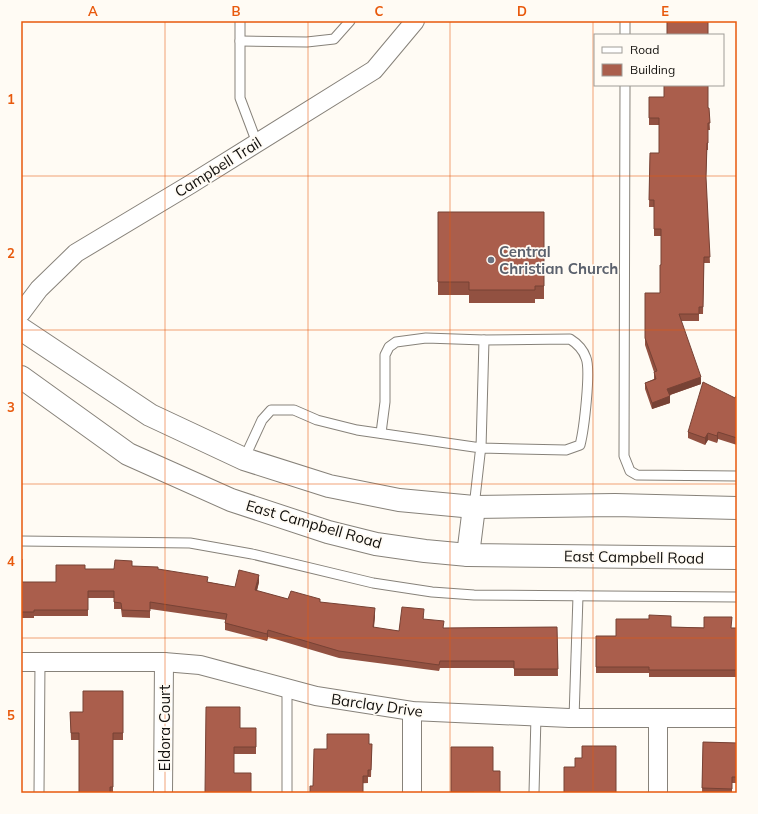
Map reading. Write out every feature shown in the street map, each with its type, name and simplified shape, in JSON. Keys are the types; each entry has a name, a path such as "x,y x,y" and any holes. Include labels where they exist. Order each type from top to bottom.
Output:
{"main road":[{"path":"21,329 150,415 244,459 329,486 385,497 474,507 615,505 737,508"},
{"name":"East Campbell Road","path":"21,377 128,454 231,500 328,532 376,544 424,551 468,555 737,558"},
{"path":"468,555 474,507"}],"street":[{"name":"Campbell Trail","path":"21,313 39,289 76,253 374,70 415,21"},
{"name":"Barclay Drive","path":"21,662 164,662 200,665 316,696 412,711 574,718 737,718"},
{"name":"Eldora Court","path":"164,662 164,793"},
{"path":"412,711 412,793"},
{"path":"658,718 658,793"}],"lane":[{"path":"240,21 240,98 257,143"},
{"path":"240,41 308,42 334,39 350,21"},
{"path":"625,21 625,34"},
{"path":"625,86 624,456 630,471 637,475 737,476"},
{"path":"244,459 262,420 271,410 294,410 317,420 357,430 481,448 566,450 580,445 586,394 587,359 579,345 570,339 484,340 426,338 396,342 389,347 385,355 385,402 381,433"},
{"path":"474,507 481,448 484,340"},
{"path":"21,541 190,543 252,554 373,583 432,592 474,595 737,597"},
{"path":"574,718 578,596"},
{"path":"39,793 40,662"},
{"path":"287,793 288,688"},
{"path":"534,793 536,716"}],"building":[{"path":"667,21 708,21 708,34 667,34"},
{"path":"664,86 708,86 710,123 708,123 706,177 710,257 704,257 703,307 699,307 699,314 679,314 701,377 667,389 670,396 652,403 645,383 656,379 654,372 657,371 645,338 645,293 660,293 661,229 654,229 654,200 649,200 650,153 659,153 659,118 649,118 649,97 664,97"},
{"name":"Central Christian Church","path":"438,212 544,212 544,286 535,286 535,290 469,290 469,282 438,282"},
{"path":"703,382 735,398 737,394 737,438 718,432 717,436 708,433 705,438 688,432"},
{"path":"21,559 22,582 56,582 56,565 85,565 85,569 114,569 115,560 132,561 132,566 158,567 158,569 208,577 207,582 235,587 239,570 259,575 255,590 288,599 291,591 320,599 320,602 375,608 373,627 399,631 402,607 424,609 423,619 444,621 443,628 557,627 558,669 514,669 514,661 440,661 439,665 339,651 268,630 267,634 225,623 227,614 150,602 150,611 122,610 121,603 114,602 114,591 88,591 88,610 34,610 34,612 21,612"},
{"path":"649,615 671,616 671,627 704,628 704,617 732,617 731,628 737,628 737,670 649,670 649,667 596,667 596,636 616,636 616,619 649,619"},
{"path":"83,691 123,691 123,733 113,733 113,787 110,787 110,793 79,793 79,733 71,733 70,712 83,712"},
{"path":"206,707 240,707 240,728 256,728 256,747 234,747 234,773 251,773 251,793 205,793"},
{"path":"327,734 369,734 369,744 372,744 371,770 368,770 368,776 363,776 363,793 310,793 310,786 313,786 314,749 327,749"},
{"path":"703,742 737,743 737,777 732,777 732,789 702,788"},
{"path":"582,746 616,746 616,793 564,793 564,767 575,767 575,758 582,758"},
{"path":"451,747 493,747 493,771 500,771 500,793 451,792"}],"place":[{"name":"Central Christian Church","path":"491,260"}]}
